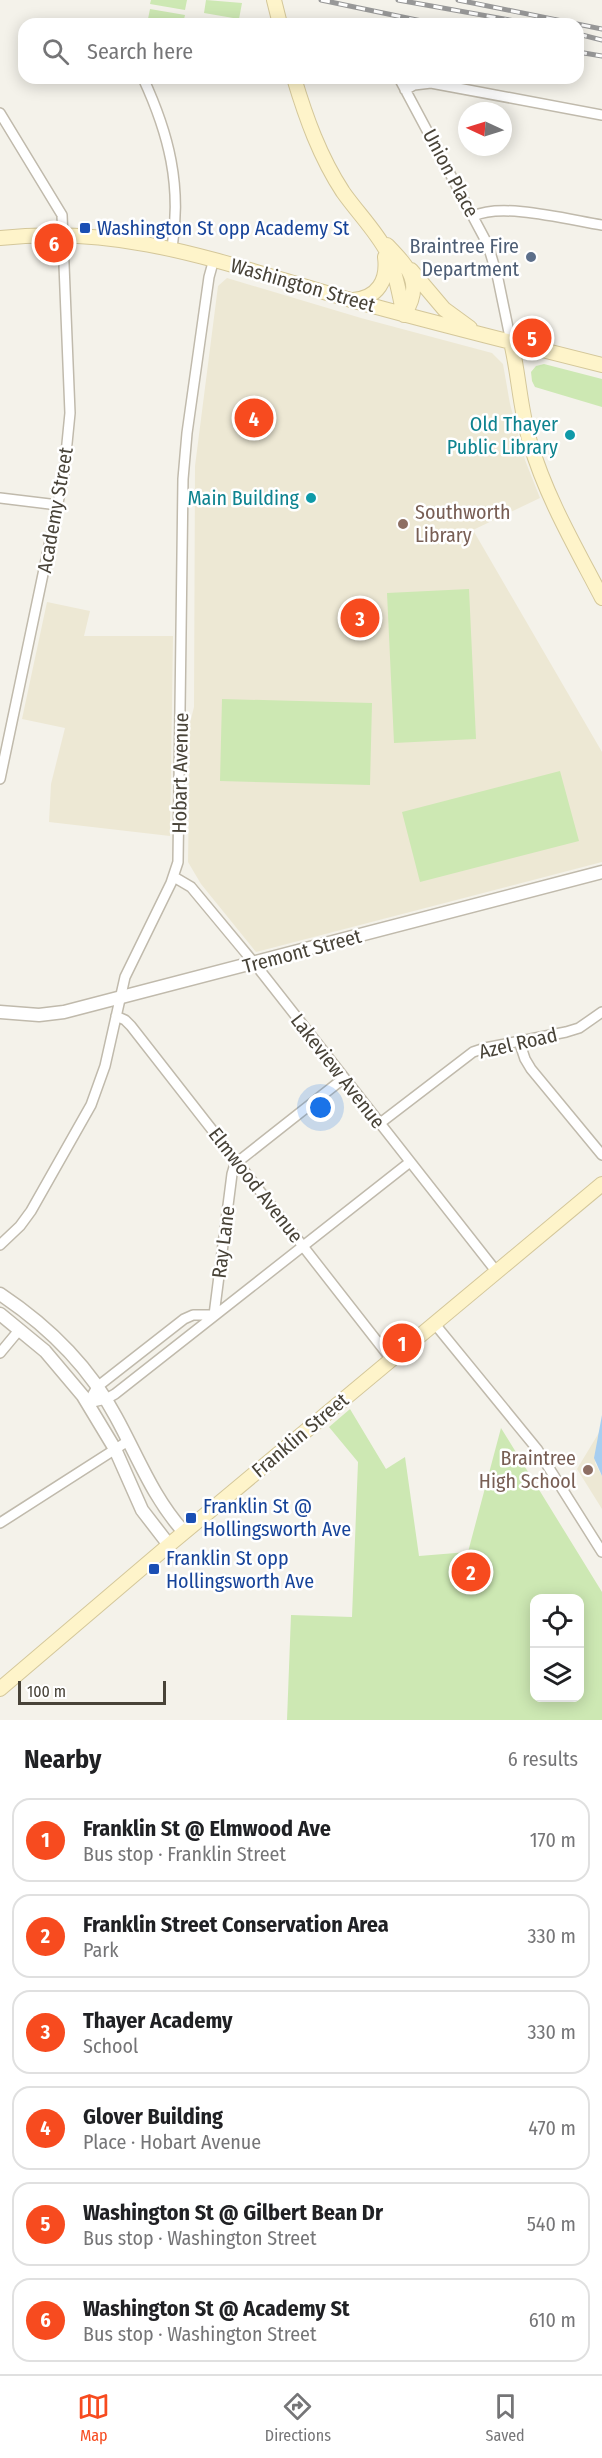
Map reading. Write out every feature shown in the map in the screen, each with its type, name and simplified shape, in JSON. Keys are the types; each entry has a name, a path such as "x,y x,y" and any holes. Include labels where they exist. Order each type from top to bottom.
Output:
{"main road":[{"path":"274,0 278,18"},
{"path":"296,84 310,129 323,157 342,191 369,226 390,259 405,315"},
{"path":"369,226 444,309 479,334"},
{"path":"351,300 369,296 378,290 384,280 386,267 384,253 369,226"},
{"name":"Washington Street","path":"0,238 64,235 110,238 172,248 405,315 602,365"},
{"path":"405,315 413,290 408,267"},
{"path":"512,342 526,426 535,459 557,510 602,598"},
{"name":"Franklin Street","path":"0,1689 184,1532 602,1184"}],"street":[{"path":"145,84 157,112 174,168 176,209 172,248"},
{"name":"Union Place","path":"402,84 474,216 492,256 512,342"},
{"path":"405,90 414,85 422,84"},
{"path":"436,84 602,115"},
{"name":"Academy Street","path":"0,113 60,210 64,235 70,422 66,464 58,505 0,780"},
{"path":"474,216 486,211 503,210 602,225"},
{"name":"Hobart Avenue","path":"0,1245 20,1226 31,1211 84,1120 102,1076 128,970 174,877 179,844 183,479 189,419 209,278 214,259"},
{"path":"0,498 58,505"},
{"name":"Tremont Street","path":"0,1012 31,1015 56,1014 602,872"},
{"name":"Lakeview Avenue","path":"174,877 191,887 255,964 496,1271"},
{"name":"Azel Road","path":"379,1124 473,1052 574,1030 602,1012"},
{"name":"Elmwood Avenue","path":"116,1016 131,1026 391,1359"},
{"path":"519,1041 531,1069 602,1155"},
{"path":"237,1162 344,1078"},
{"name":"Ray Lane","path":"214,1315 232,1174 237,1162"},
{"path":"88,1402 106,1399 410,1162"},
{"path":"0,1294 20,1308 67,1349 98,1387 156,1497 184,1532"},
{"path":"0,1353 10,1321 20,1308"},
{"path":"88,1402 98,1387 183,1319 193,1315 214,1315"},
{"path":"10,1321 52,1358 88,1402 115,1449 142,1510 169,1545"},
{"path":"434,1323 537,1449 602,1552"},
{"path":"0,1523 128,1441"}],"shaded area":[{"path":"227,278 361,318 492,353 503,364 510,404 525,460 540,498 473,530 602,752 602,862 256,952 201,884 188,862 190,723 194,707 195,466 218,286"},
{"path":"47,602 90,611 84,636 173,636 170,836 49,822 51,784 65,728 22,719"},
{"name":"Braintree High School","path":"600,1431 595,1463 602,1476 602,1509 577,1469"}],"green space":[{"path":"151,0 187,0 185,10 150,4"},
{"path":"206,0 242,3 239,18 204,13"},
{"path":"150,9 185,15 184,18 148,18"},
{"path":"544,364 602,379 602,407 535,387 531,372 536,366"},
{"path":"469,589 476,739 394,743 387,593"},
{"path":"222,699 372,703 370,785 220,781"},
{"path":"560,771 579,841 420,882 402,812"},
{"path":"350,1409 386,1469 405,1457 419,1556 468,1552 501,1428 602,1592 602,1720 287,1720 291,1615 352,1617 358,1462 329,1427"}],"water":[{"path":"602,1415 602,1476 594,1458"}],"railway":[{"path":"321,0 407,18"},
{"path":"398,0 498,18"},
{"path":"458,0 547,18"},
{"path":"584,25 602,29"},
{"path":"584,36 602,40"},
{"path":"584,53 602,56"}],"place":[{"name":"Washington St opp Academy St","path":"85,228"},
{"name":"Washington St @ Academy St","path":"54,243"},
{"name":"Braintree Fire Department","path":"531,257"},
{"name":"Washington St @ Gilbert Bean Dr","path":"532,338"},
{"name":"Glover Building","path":"254,418"},
{"name":"Old Thayer Public Library","path":"570,435"},
{"name":"Main Building","path":"311,498"},
{"name":"Southworth Library","path":"403,524"},
{"name":"Thayer Academy","path":"360,618"},
{"name":"Franklin St @ Elmwood Ave","path":"402,1343"},
{"name":"Braintree High School","path":"588,1470"},
{"name":"Franklin St @ Hollingsworth Ave","path":"191,1518"},
{"name":"Franklin St opp Hollingsworth Ave","path":"154,1569"},
{"name":"Franklin Street Conservation Area","path":"471,1572"}]}
